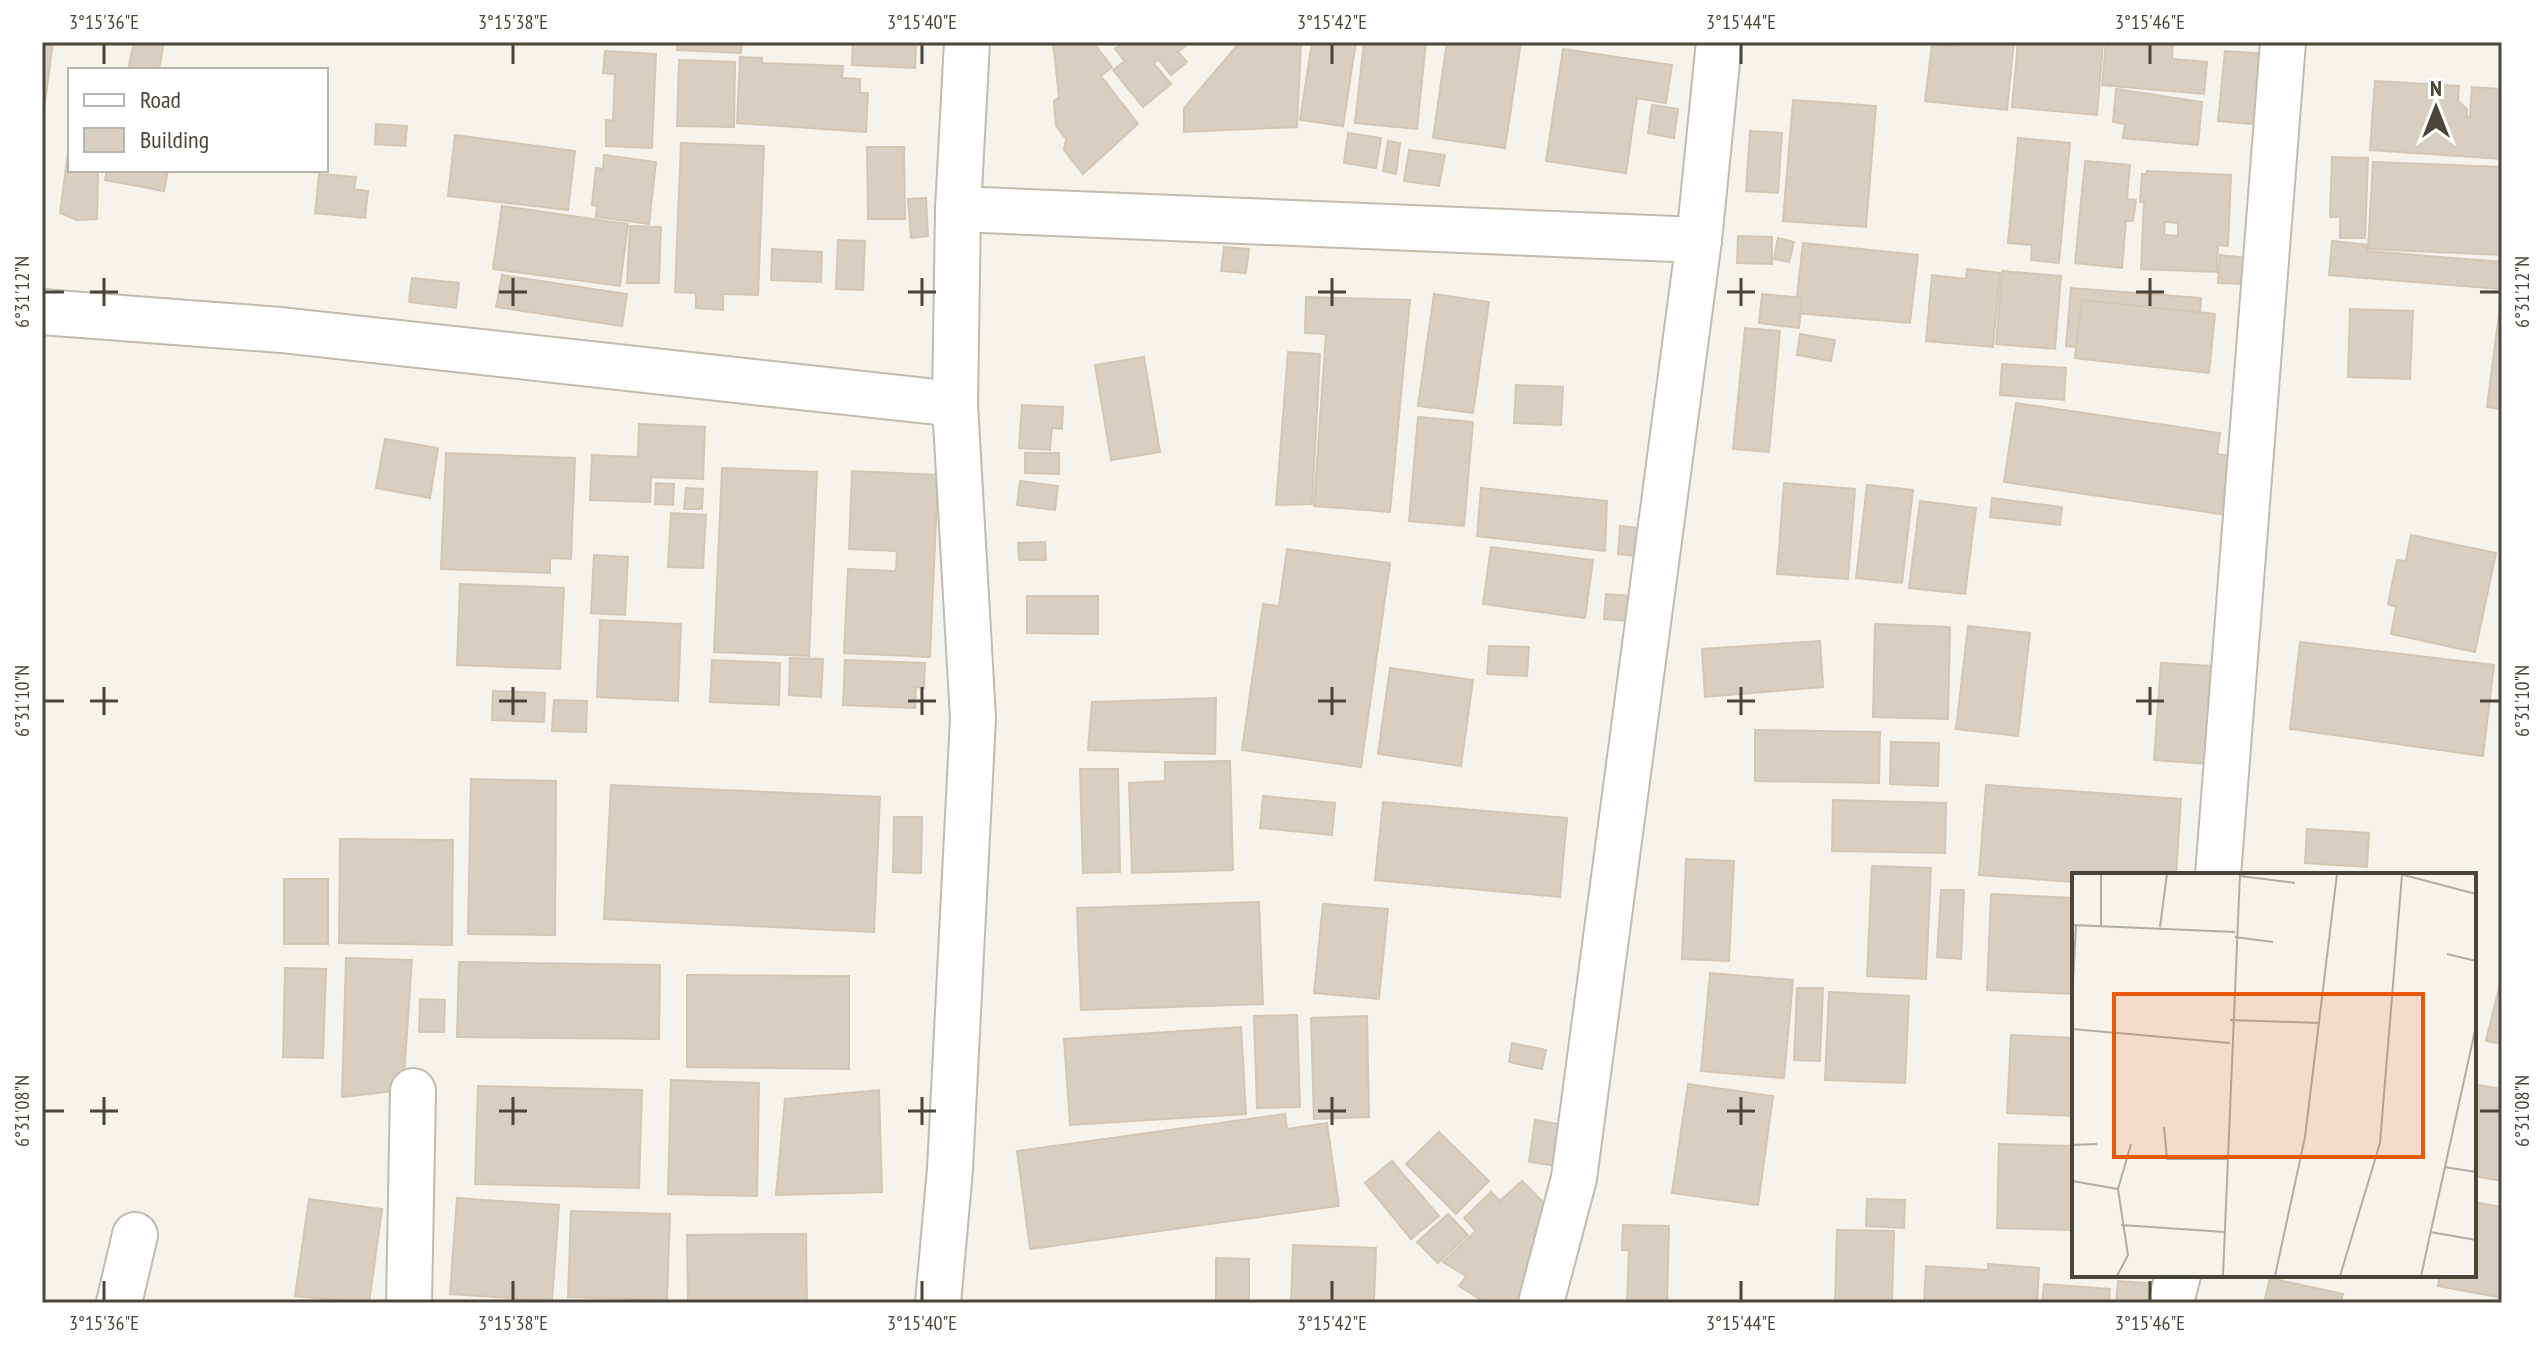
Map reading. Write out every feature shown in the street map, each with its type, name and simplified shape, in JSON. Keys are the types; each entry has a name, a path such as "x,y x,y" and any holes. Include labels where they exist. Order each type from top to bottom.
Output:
{"street":[{"path":"938,1303 950,1169 973,718 955,404 958,209 967,42"},
{"path":"1541,1303 1574,1178 1699,240 1719,42"},
{"path":"2218,873 2283,42"},
{"path":"958,209 1699,240"},
{"path":"42,312 281,330 955,404"},
{"path":"409,1303 413,1091"},
{"path":"119,1303 135,1235"},
{"path":"2171,1303 2178,1277"}],"building":[{"path":"42,42 53,42 42,125"},
{"path":"134,42 164,42 159,68 128,68"},
{"path":"677,42 742,42 741,53 677,50"},
{"path":"853,42 916,42 915,68 852,65"},
{"path":"1053,42 1093,42 1112,67 1101,76 1138,124 1083,174 1064,150 1066,139 1056,126 1054,101 1059,97"},
{"path":"1124,42 1190,42 1178,52 1187,62 1171,75 1158,59 1154,64 1171,84 1143,107 1113,70 1125,61 1115,49"},
{"path":"1240,42 1301,42 1297,127 1184,132 1184,108"},
{"path":"1312,42 1356,42 1343,126 1300,120"},
{"path":"1364,42 1426,42 1417,129 1355,123"},
{"path":"1447,42 1521,42 1505,148 1433,138"},
{"path":"1957,42 2014,42 2007,110 1925,101 1932,44 1957,47"},
{"path":"2018,42 2103,42 2097,115 2012,107"},
{"path":"2106,42 2173,42 2172,59 2207,62 2204,94 2102,85"},
{"path":"1563,49 1672,65 1666,103 1637,98 1626,173 1546,161"},
{"path":"605,51 656,54 652,148 606,146 606,120 613,121 615,74 603,73"},
{"path":"2225,51 2267,54 2261,125 2218,121"},
{"path":"740,57 762,58 762,63 843,66 842,78 860,79 860,93 868,93 866,132 737,123"},
{"path":"679,60 735,62 734,127 677,126"},
{"path":"2375,81 2459,86 2458,101 2467,109 2467,117 2470,117 2472,87 2502,89 2502,159 2370,150"},
{"path":"2116,89 2202,102 2198,145 2123,138 2125,124 2113,122"},
{"path":"1793,100 1876,106 1866,227 1783,221"},
{"path":"1652,105 1678,109 1674,138 1648,133"},
{"path":"376,124 407,126 405,146 375,144"},
{"path":"1750,131 1782,133 1778,193 1746,191"},
{"path":"1348,133 1381,138 1376,168 1344,163"},
{"path":"455,135 575,151 568,210 448,196"},
{"path":"2018,138 2070,143 2059,263 2031,260 2032,245 2008,243"},
{"path":"1388,141 1400,143 1396,174 1383,171"},
{"path":"681,143 764,146 758,295 723,294 723,310 696,308 696,293 675,292"},
{"path":"867,147 904,147 905,219 868,219"},
{"path":"1409,150 1445,155 1439,186 1404,181"},
{"path":"68,153 68,172 98,172 97,219 77,220 60,213"},
{"path":"604,155 656,162 649,224 596,217 597,206 592,205 596,168 603,169"},
{"path":"2332,157 2368,158 2365,238 2340,238 2340,217 2330,217"},
{"path":"2085,161 2130,165 2127,199 2136,200 2133,221 2126,221 2122,268 2075,263"},
{"path":"2373,162 2502,167 2502,255 2368,249"},
{"path":"2147,171 2231,175 2228,246 2218,245 2217,272 2141,269 2144,202 2140,202 2142,174 2147,174","holes":["2165,222 2178,223 2178,236 2164,235"]},
{"path":"107,172 168,172 164,191 105,180"},
{"path":"319,174 356,177 354,189 368,191 365,218 315,213"},
{"path":"926,198 928,236 911,238 908,199"},
{"path":"502,206 628,224 620,286 493,269"},
{"path":"630,226 661,227 659,283 627,283"},
{"path":"1738,236 1772,237 1772,264 1737,263"},
{"path":"1778,238 1794,242 1789,262 1774,259"},
{"path":"838,240 865,241 863,290 836,289"},
{"path":"2332,241 2368,245 2367,251 2502,262 2500,289 2329,275"},
{"path":"1803,243 1918,255 1910,323 1795,313"},
{"path":"1224,247 1249,249 1246,273 1221,271"},
{"path":"772,249 822,252 821,282 771,280"},
{"path":"2220,255 2247,258 2245,284 2218,283"},
{"path":"1967,269 2000,273 1993,347 1926,341 1932,275 1966,279"},
{"path":"2002,271 2061,276 2055,349 1996,344"},
{"path":"502,275 627,294 622,326 496,307"},
{"path":"412,278 459,283 456,308 409,302"},
{"path":"2071,288 2201,298 2197,356 2066,346"},
{"path":"2502,291 2502,409 2487,407"},
{"path":"1434,294 1489,302 1473,413 1418,406"},
{"path":"1762,294 1802,298 1799,328 1759,323"},
{"path":"1306,297 1410,300 1390,512 1314,506 1326,334 1305,333"},
{"path":"2082,300 2215,314 2209,373 2075,358"},
{"path":"2350,309 2413,311 2410,379 2348,377"},
{"path":"1745,328 1780,331 1769,452 1733,449"},
{"path":"1800,334 1835,340 1831,361 1797,355"},
{"path":"1288,352 1320,354 1312,504 1276,505"},
{"path":"1144,357 1160,452 1111,460 1095,365"},
{"path":"2002,364 2066,368 2064,400 2000,395"},
{"path":"1516,385 1563,387 1561,425 1514,423"},
{"path":"2016,403 2220,433 2217,454 2230,456 2221,514 2004,482"},
{"path":"1022,405 1063,407 1062,429 1052,428 1050,450 1019,448"},
{"path":"1418,417 1473,422 1464,526 1409,521"},
{"path":"639,424 705,427 703,479 651,477 650,502 590,500 592,455 638,457"},
{"path":"385,439 438,448 430,498 376,488"},
{"path":"446,453 575,458 571,559 550,558 550,573 441,569"},
{"path":"1025,453 1059,453 1059,474 1025,473"},
{"path":"722,468 817,472 809,656 714,652"},
{"path":"852,471 938,475 930,657 844,653 848,569 896,571 897,551 849,549"},
{"path":"1020,481 1058,486 1055,510 1017,505"},
{"path":"656,483 674,484 673,505 655,504"},
{"path":"1784,483 1855,489 1848,579 1777,574"},
{"path":"1867,485 1913,490 1902,583 1856,578"},
{"path":"686,488 703,489 702,509 684,509"},
{"path":"1481,488 1607,501 1605,551 1477,536"},
{"path":"1992,498 2062,507 2060,525 1990,517"},
{"path":"1920,501 1976,508 1965,594 1909,588"},
{"path":"671,513 706,515 703,568 668,567"},
{"path":"1620,526 1638,528 1636,556 1618,554"},
{"path":"2411,535 2496,553 2475,652 2391,634 2396,607 2388,604 2397,560 2406,561"},
{"path":"1045,542 1046,560 1019,560 1018,543"},
{"path":"1491,547 1593,560 1585,618 1483,604"},
{"path":"1287,549 1390,563 1361,767 1242,750 1263,604 1279,606"},
{"path":"594,555 628,557 625,615 591,613"},
{"path":"460,584 564,588 560,669 457,665"},
{"path":"1606,594 1632,596 1630,621 1604,619"},
{"path":"1027,596 1098,596 1098,634 1027,633"},
{"path":"600,620 681,624 678,701 597,697"},
{"path":"1875,624 1950,627 1948,719 1873,717"},
{"path":"1968,626 2030,633 2018,736 1956,729"},
{"path":"1820,641 1823,687 1705,697 1702,649"},
{"path":"2300,642 2494,665 2483,756 2290,729"},
{"path":"1489,646 1529,647 1527,676 1487,674"},
{"path":"790,658 823,659 821,697 789,695"},
{"path":"712,660 780,663 779,705 710,702"},
{"path":"845,660 925,663 924,688 916,687 915,708 843,705"},
{"path":"2161,663 2214,666 2206,764 2154,760"},
{"path":"1390,668 1473,680 1461,766 1378,754"},
{"path":"493,691 545,693 544,722 492,720"},
{"path":"1216,698 1215,754 1088,750 1092,702"},
{"path":"554,700 587,701 586,732 552,731"},
{"path":"1755,730 1880,732 1879,783 1755,781"},
{"path":"1891,742 1939,743 1938,786 1890,784"},
{"path":"1230,761 1233,870 1132,873 1129,783 1165,781 1165,762"},
{"path":"1080,769 1118,769 1120,872 1083,873"},
{"path":"471,779 556,781 555,935 468,934"},
{"path":"611,785 880,797 874,932 604,919"},
{"path":"1986,785 2181,799 2176,873 2072,873 2072,882 1979,875"},
{"path":"1263,796 1335,803 1332,835 1260,828"},
{"path":"1833,800 1946,803 1945,853 1832,851"},
{"path":"1383,802 1567,818 1560,897 1375,880"},
{"path":"894,817 922,817 921,873 893,872"},
{"path":"2307,829 2369,833 2367,867 2305,863"},
{"path":"340,839 453,840 452,945 339,943"},
{"path":"1686,859 1734,861 1729,961 1682,959"},
{"path":"1872,866 1931,868 1926,979 1867,976"},
{"path":"284,879 328,879 328,944 284,944"},
{"path":"1941,890 1964,890 1961,959 1937,957"},
{"path":"1991,894 2072,898 2072,994 1987,990"},
{"path":"1259,902 1263,1004 1081,1010 1077,908"},
{"path":"1323,904 1388,909 1379,999 1314,993"},
{"path":"346,958 412,960 403,1090 342,1097"},
{"path":"459,962 660,965 659,1039 457,1037"},
{"path":"285,968 326,969 323,1058 283,1057"},
{"path":"1710,973 1793,980 1784,1078 1701,1071"},
{"path":"687,975 849,976 849,1069 687,1067"},
{"path":"2502,975 2502,1044 2486,1041"},
{"path":"1797,988 1823,988 1820,1061 1794,1060"},
{"path":"1829,992 1909,996 1905,1083 1825,1080"},
{"path":"420,999 445,1000 444,1032 419,1032"},
{"path":"1297,1015 1300,1107 1257,1108 1254,1016"},
{"path":"1367,1016 1369,1117 1314,1119 1311,1018"},
{"path":"1241,1027 1246,1114 1070,1125 1064,1039"},
{"path":"2011,1035 2072,1038 2072,1116 2007,1113"},
{"path":"1512,1043 1546,1050 1542,1069 1509,1062"},
{"path":"671,1080 759,1083 757,1196 668,1194"},
{"path":"1688,1084 1773,1096 1758,1205 1672,1193"},
{"path":"2478,1085 2502,1089 2502,1181 2476,1176"},
{"path":"478,1086 642,1090 639,1188 475,1184"},
{"path":"879,1090 882,1192 776,1195 785,1099"},
{"path":"1285,1114 1287,1129 1327,1123 1339,1206 1030,1249 1017,1151"},
{"path":"1535,1120 1564,1125 1558,1166 1529,1162"},
{"path":"1439,1132 1489,1181 1456,1214 1406,1164"},
{"path":"1999,1144 2072,1146 2072,1230 1997,1228"},
{"path":"1392,1161 1439,1216 1411,1239 1365,1183"},
{"path":"1522,1181 1550,1209 1523,1303 1486,1303 1459,1286 1466,1276 1443,1262 1476,1231 1464,1218 1491,1192 1500,1201"},
{"path":"457,1198 559,1205 552,1301 450,1294"},
{"path":"309,1199 382,1209 369,1303 295,1296"},
{"path":"1867,1199 1905,1200 1904,1228 1866,1226"},
{"path":"2476,1202 2502,1207 2502,1298 2438,1286 2440,1277 2476,1277"},
{"path":"571,1211 670,1214 667,1300 568,1297"},
{"path":"1448,1214 1468,1235 1438,1263 1417,1242"},
{"path":"1623,1225 1669,1226 1667,1303 1627,1303 1629,1250 1622,1250"},
{"path":"1837,1230 1894,1231 1892,1303 1835,1303"},
{"path":"806,1234 807,1303 688,1303 687,1235"},
{"path":"1293,1245 1376,1248 1374,1303 1291,1303"},
{"path":"1216,1258 1249,1259 1249,1303 1216,1303"},
{"path":"1988,1264 2039,1268 2037,1303 1924,1303 1926,1266 1988,1270"},
{"path":"2270,1278 2343,1294 2341,1303 2264,1303"},
{"path":"2118,1281 2158,1284 2156,1303 2116,1303"},
{"path":"2044,1284 2110,1289 2109,1303 2042,1303"}]}
